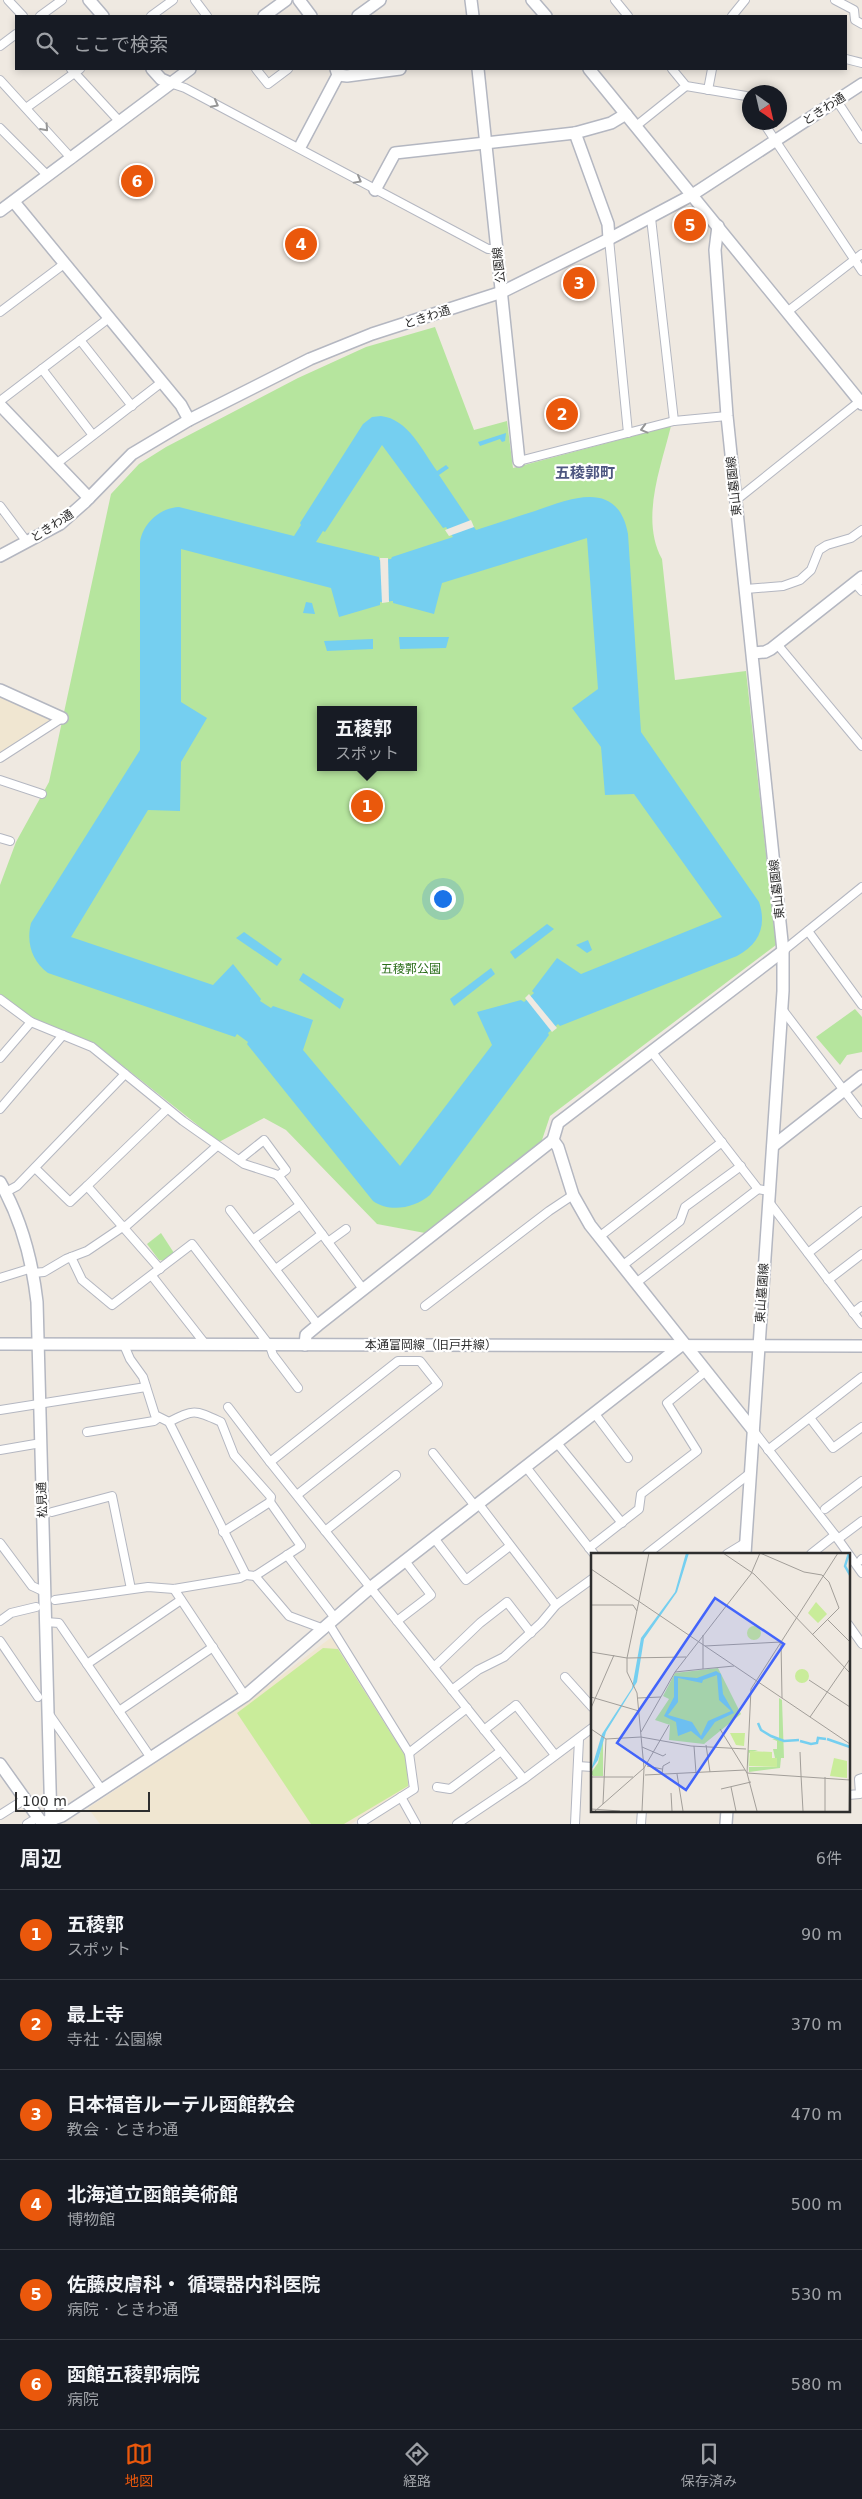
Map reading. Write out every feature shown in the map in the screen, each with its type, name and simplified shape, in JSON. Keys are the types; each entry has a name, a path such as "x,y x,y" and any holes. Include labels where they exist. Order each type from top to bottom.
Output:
{"street":[{"path":"8,0 22,15"},
{"path":"41,15 62,0"},
{"path":"88,0 102,15"},
{"path":"152,15 174,0"},
{"path":"196,0 206,15"},
{"path":"265,15 286,0"},
{"path":"299,0 310,15"},
{"path":"359,15 380,0"},
{"path":"471,0 473,15"},
{"path":"532,0 545,15"},
{"path":"615,0 627,15"},
{"path":"733,15 746,0"},
{"path":"834,0 854,10 855,20 862,24"},
{"path":"0,46 15,35"},
{"path":"847,59 862,63"},
{"path":"26,108 75,70 120,122"},
{"path":"153,70 170,83 186,88 374,190 488,249 497,249"},
{"path":"0,211 189,70"},
{"path":"257,70 268,84 287,70"},
{"path":"301,145 337,72 347,76 392,70"},
{"name":"公園線","path":"478,70 520,461"},
{"path":"590,70 861,402 735,501"},
{"path":"673,70 686,86 742,95"},
{"path":"708,90 712,70"},
{"path":"0,80 72,158"},
{"name":"ときわ通","path":"0,556 60,524 89,498 132,454 188,420 291,367 333,349 502,292 609,239 692,195 862,84"},
{"path":"636,126 686,86"},
{"path":"837,101 862,139"},
{"path":"374,190 395,153 486,141 575,133 611,123 626,114"},
{"path":"0,128 48,176"},
{"path":"768,130 862,272"},
{"path":"575,133 608,224 628,434"},
{"path":"14,202 162,382 181,406 188,420"},
{"path":"651,218 674,421"},
{"name":"東山墓園線","path":"718,226 715,250 727,416 783,951 782,1009 773,1146 765,1193 758,1347 745,1549"},
{"path":"787,312 862,254"},
{"path":"0,312 64,264"},
{"path":"0,401 109,318"},
{"path":"80,340 132,406"},
{"path":"42,369 92,434"},
{"path":"56,464 92,434 162,382"},
{"path":"0,405 89,498"},
{"path":"520,461 674,421 727,416"},
{"path":"0,506 27,542"},
{"path":"746,589 783,586 800,580 811,570 819,550 827,545 850,538 862,530"},
{"path":"753,652 764,652 777,644 860,584"},
{"path":"777,644 860,741"},
{"path":"0,690 57,714 62,718 0,758"},
{"path":"0,780 42,794"},
{"path":"0,838 10,841"},
{"path":"305,1345 306,1334 318,1324 554,1140 558,1123 783,951 862,887"},
{"path":"808,931 813,941 862,1005"},
{"path":"0,999 31,1022 92,1047 167,1109 217,1146 254,1168 278,1176 363,1289"},
{"path":"782,1009 862,1114"},
{"path":"0,1058 31,1022"},
{"path":"0,1109 63,1035"},
{"path":"651,1051 741,1166 765,1193 862,1324"},
{"path":"3,1187 16,1186 125,1074"},
{"path":"773,1146 862,1076"},
{"path":"34,1168 70,1202 167,1109"},
{"path":"239,1160 264,1140 286,1170 278,1176"},
{"path":"554,1140 558,1146 573,1196 599,1237 847,1553"},
{"path":"599,1237 722,1142"},
{"path":"0,1278 33,1270 44,1272 71,1257 88,1251 125,1227 217,1146"},
{"path":"622,1266 680,1221 685,1206 741,1166"},
{"path":"87,1186 125,1227 160,1270"},
{"name":"松見通","path":"3,1187 18,1218 33,1270 37,1302 51,1822"},
{"path":"636,1283 765,1193"},
{"path":"425,1306 548,1210 573,1196"},
{"path":"254,1239 300,1204"},
{"path":"230,1210 318,1324"},
{"path":"808,1253 862,1211"},
{"path":"328,1242 346,1229"},
{"path":"276,1269 322,1234"},
{"path":"71,1257 82,1280 112,1305 192,1244 270,1346 273,1355 298,1388"},
{"path":"828,1280 862,1254"},
{"path":"152,1276 206,1345"},
{"path":"853,1313 862,1306"},
{"name":"本通富岡線（旧戸井線）","path":"0,1344 270,1346 683,1344 758,1347 862,1346"},
{"path":"0,1764 42,1823 51,1822 62,1816 245,1696 370,1588 683,1344"},
{"path":"124,1345 130,1359 143,1377 154,1415 169,1422 246,1575"},
{"path":"410,1345 410,1361"},
{"path":"270,1462 398,1361 420,1361 438,1384 297,1495"},
{"path":"526,1467 591,1551 639,1509 641,1494 697,1452 666,1403 706,1371"},
{"path":"768,1450 862,1377"},
{"path":"0,1410 146,1387"},
{"path":"228,1407 370,1588 523,1778"},
{"path":"55,1600 148,1587 174,1589 240,1578 246,1575 256,1576 301,1546 270,1502 271,1497 234,1455 220,1422 198,1411 184,1414 169,1422"},
{"path":"595,1414 628,1458"},
{"path":"86,1432 158,1418"},
{"path":"810,1418 834,1448 862,1427"},
{"path":"0,1450 41,1442"},
{"path":"557,1443 622,1523"},
{"path":"433,1453 556,1605"},
{"path":"648,1553 749,1474"},
{"path":"325,1531 396,1476"},
{"path":"824,1509 862,1482"},
{"path":"52,1512 112,1496 131,1589"},
{"path":"223,1532 270,1502"},
{"path":"812,1553 862,1521"},
{"path":"434,1538 466,1580 510,1546"},
{"path":"0,1543 32,1586 45,1592"},
{"path":"731,1553 745,1549"},
{"path":"287,1555 409,1753 414,1789 368,1821"},
{"path":"850,1557 862,1574"},
{"path":"398,1621 431,1595 405,1562"},
{"path":"256,1576 288,1616 329,1624"},
{"path":"452,1690 478,1670 504,1657 556,1605 591,1580"},
{"path":"174,1589 245,1696"},
{"path":"87,1664 181,1600"},
{"path":"434,1668 480,1623 507,1602 531,1632"},
{"path":"0,1621 11,1613 36,1607"},
{"path":"46,1622 59,1623 151,1758"},
{"path":"850,1627 862,1644"},
{"path":"0,1641 38,1697"},
{"path":"119,1711 213,1647"},
{"path":"565,1676 591,1706"},
{"path":"484,1730 516,1705 555,1755"},
{"path":"409,1753 467,1708"},
{"path":"48,1713 102,1790"},
{"path":"457,1824 591,1729"},
{"path":"575,1824 579,1739"},
{"path":"437,1787 450,1789 501,1751"},
{"path":"578,1766 591,1767"},
{"path":"850,1795 860,1794 859,1779 862,1778"},
{"path":"401,1797 416,1824"},
{"path":"0,1815 19,1803"}],"shaded area":[{"path":"0,695 54,719 0,753"},
{"path":"333,1636 408,1759 410,1787 351,1824 100,1824 88,1808 235,1711"}],"green space":[{"name":"五稜郭公園","path":"435,327 474,430 507,421 513,468 671,426 654,493 653,527 662,559 675,680 746,671 776,945 550,1116 541,1143 425,1233 377,1224 286,1130 264,1118 219,1142 94,1043 29,1017 0,994 0,885 16,842 49,782 111,494 139,464 166,447 298,378 366,347"},
{"path":"855,1009 862,1017 862,1052 847,1055 840,1065 816,1037"},
{"path":"161,1233 174,1253 165,1261 159,1260 147,1244"},
{"path":"323,1648 338,1649 407,1759 408,1786 344,1824 311,1824 237,1713"}],"water":[{"path":"372,417 391,418 399,423 414,437 437,471 446,465 449,468 439,475 476,530 563,501 578,498 604,499 614,505 623,517 628,534 641,732 759,902 762,919 756,940 737,956 560,1026 558,1024 548,1033 549,1035 430,1195 410,1206 395,1208 380,1205 373,1201 247,1044 248,1042 237,1034 235,1037 48,973 34,957 29,938 31,923 140,750 140,542 145,529 154,518 165,510 179,507 294,536 301,525 300,523 363,424","holes":["382,445 443,528 446,527 453,537 392,557 391,559 379,560 379,557 316,542 323,531 325,532","587,538 598,689 572,708 601,747 605,795 634,794 722,917 581,974 557,958 532,991 534,993 524,1002 521,1000 477,1012 492,1045 400,1166 303,1050 313,1020 273,1006 271,1008 260,1001 261,999 233,964 213,985 71,937 148,810 180,811 181,762 207,718 181,702 181,549 331,588 339,617 380,605 380,602 393,601 393,603 434,614 442,583"]},
{"path":"506,433 505,441 502,442 500,439 480,446 478,442"},
{"path":"306,602 312,603 315,614 303,613"},
{"path":"399,637 449,637 446,648 400,649"},
{"path":"373,639 373,649 327,651 324,641"},
{"path":"547,924 554,929 515,959 510,952"},
{"path":"244,932 282,959 277,966 236,938"},
{"path":"588,940 592,950 587,953 576,945"},
{"path":"491,968 495,974 454,1006 450,999"},
{"path":"303,973 344,999 340,1009 299,980"}],"pier":[{"path":"471,520 474,527 449,536 445,530"},
{"path":"380,558 388,558 389,602 382,603"},
{"path":"529,994 557,1028 552,1032 525,998"}],"place":[{"name":"函館五稜郭病院","path":"137,181"},
{"name":"佐藤皮膚科・ 循環器内科医院","path":"690,225"},
{"name":"北海道立函館美術館","path":"301,244"},
{"name":"日本福音ルーテル函館教会","path":"579,283"},
{"name":"最上寺","path":"562,414"},
{"name":"五稜郭","path":"367,806"}],"district":[{"name":"五稜郭町","path":"585,473"}]}
